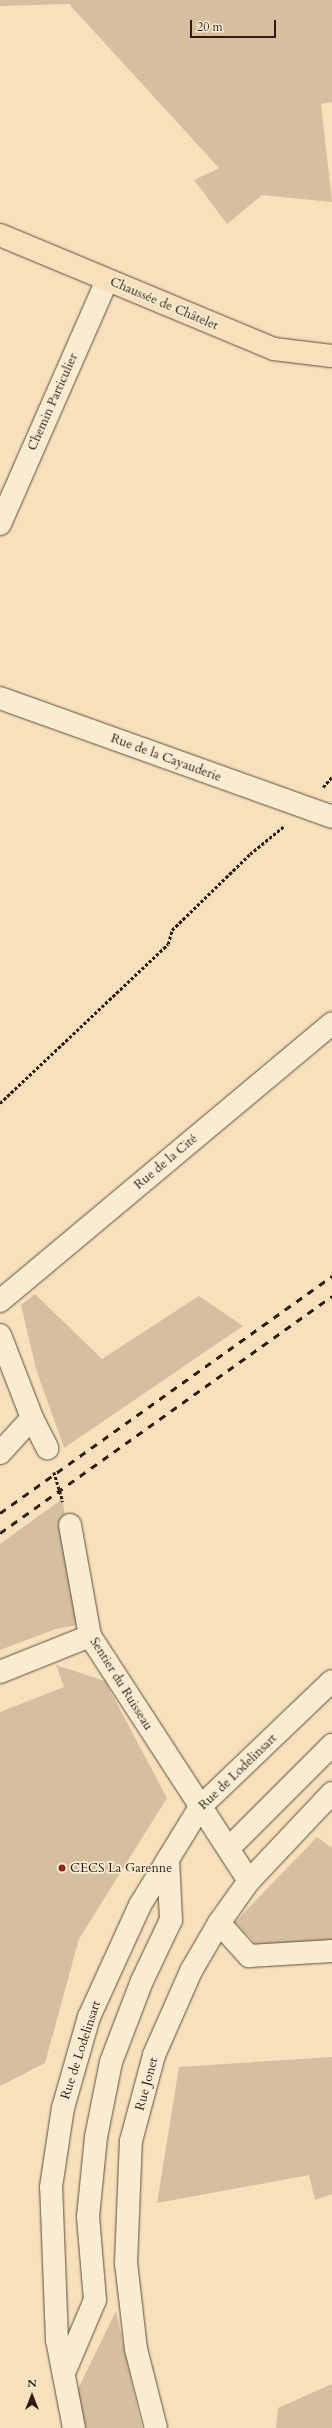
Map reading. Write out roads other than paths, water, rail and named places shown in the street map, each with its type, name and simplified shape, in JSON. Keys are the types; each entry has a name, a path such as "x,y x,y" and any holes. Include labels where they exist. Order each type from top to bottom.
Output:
{"main road":[{"name":"Chaussée de Châtelet","path":"0,235 274,349 332,356"}],"street":[{"name":"Chemin Particulier","path":"0,524 107,280"},
{"name":"Rue de la Cayauderie","path":"0,698 306,806 332,817"},
{"name":"Rue de la Cité","path":"0,1301 332,1023"},
{"path":"0,1335 32,1418 46,1448"},
{"path":"0,1453 32,1418"},
{"name":"Sentier du Ruisseau","path":"70,1525 90,1636 249,1881"},
{"path":"0,1672 90,1636"},
{"name":"Rue de Lodelinsart","path":"74,2428 57,2340 51,2187 63,2108 89,2017 140,1904 200,1807 332,1681"},
{"path":"229,1848 332,1745"},
{"name":"Rue Jonet","path":"156,2428 136,2349 126,2263 131,2140 154,2054 190,1971 219,1923 249,1881 332,1793"},
{"path":"64,2373 95,2300 88,2217 96,2137 111,2062 142,1981 171,1920 168,1859"},
{"path":"219,1923 249,1956 332,1951"}],"railway":[{"path":"0,1513 332,1276"},
{"path":"0,1533 332,1296"}],"place":[{"name":"CECS La Garenne","path":"62,1868"}]}
